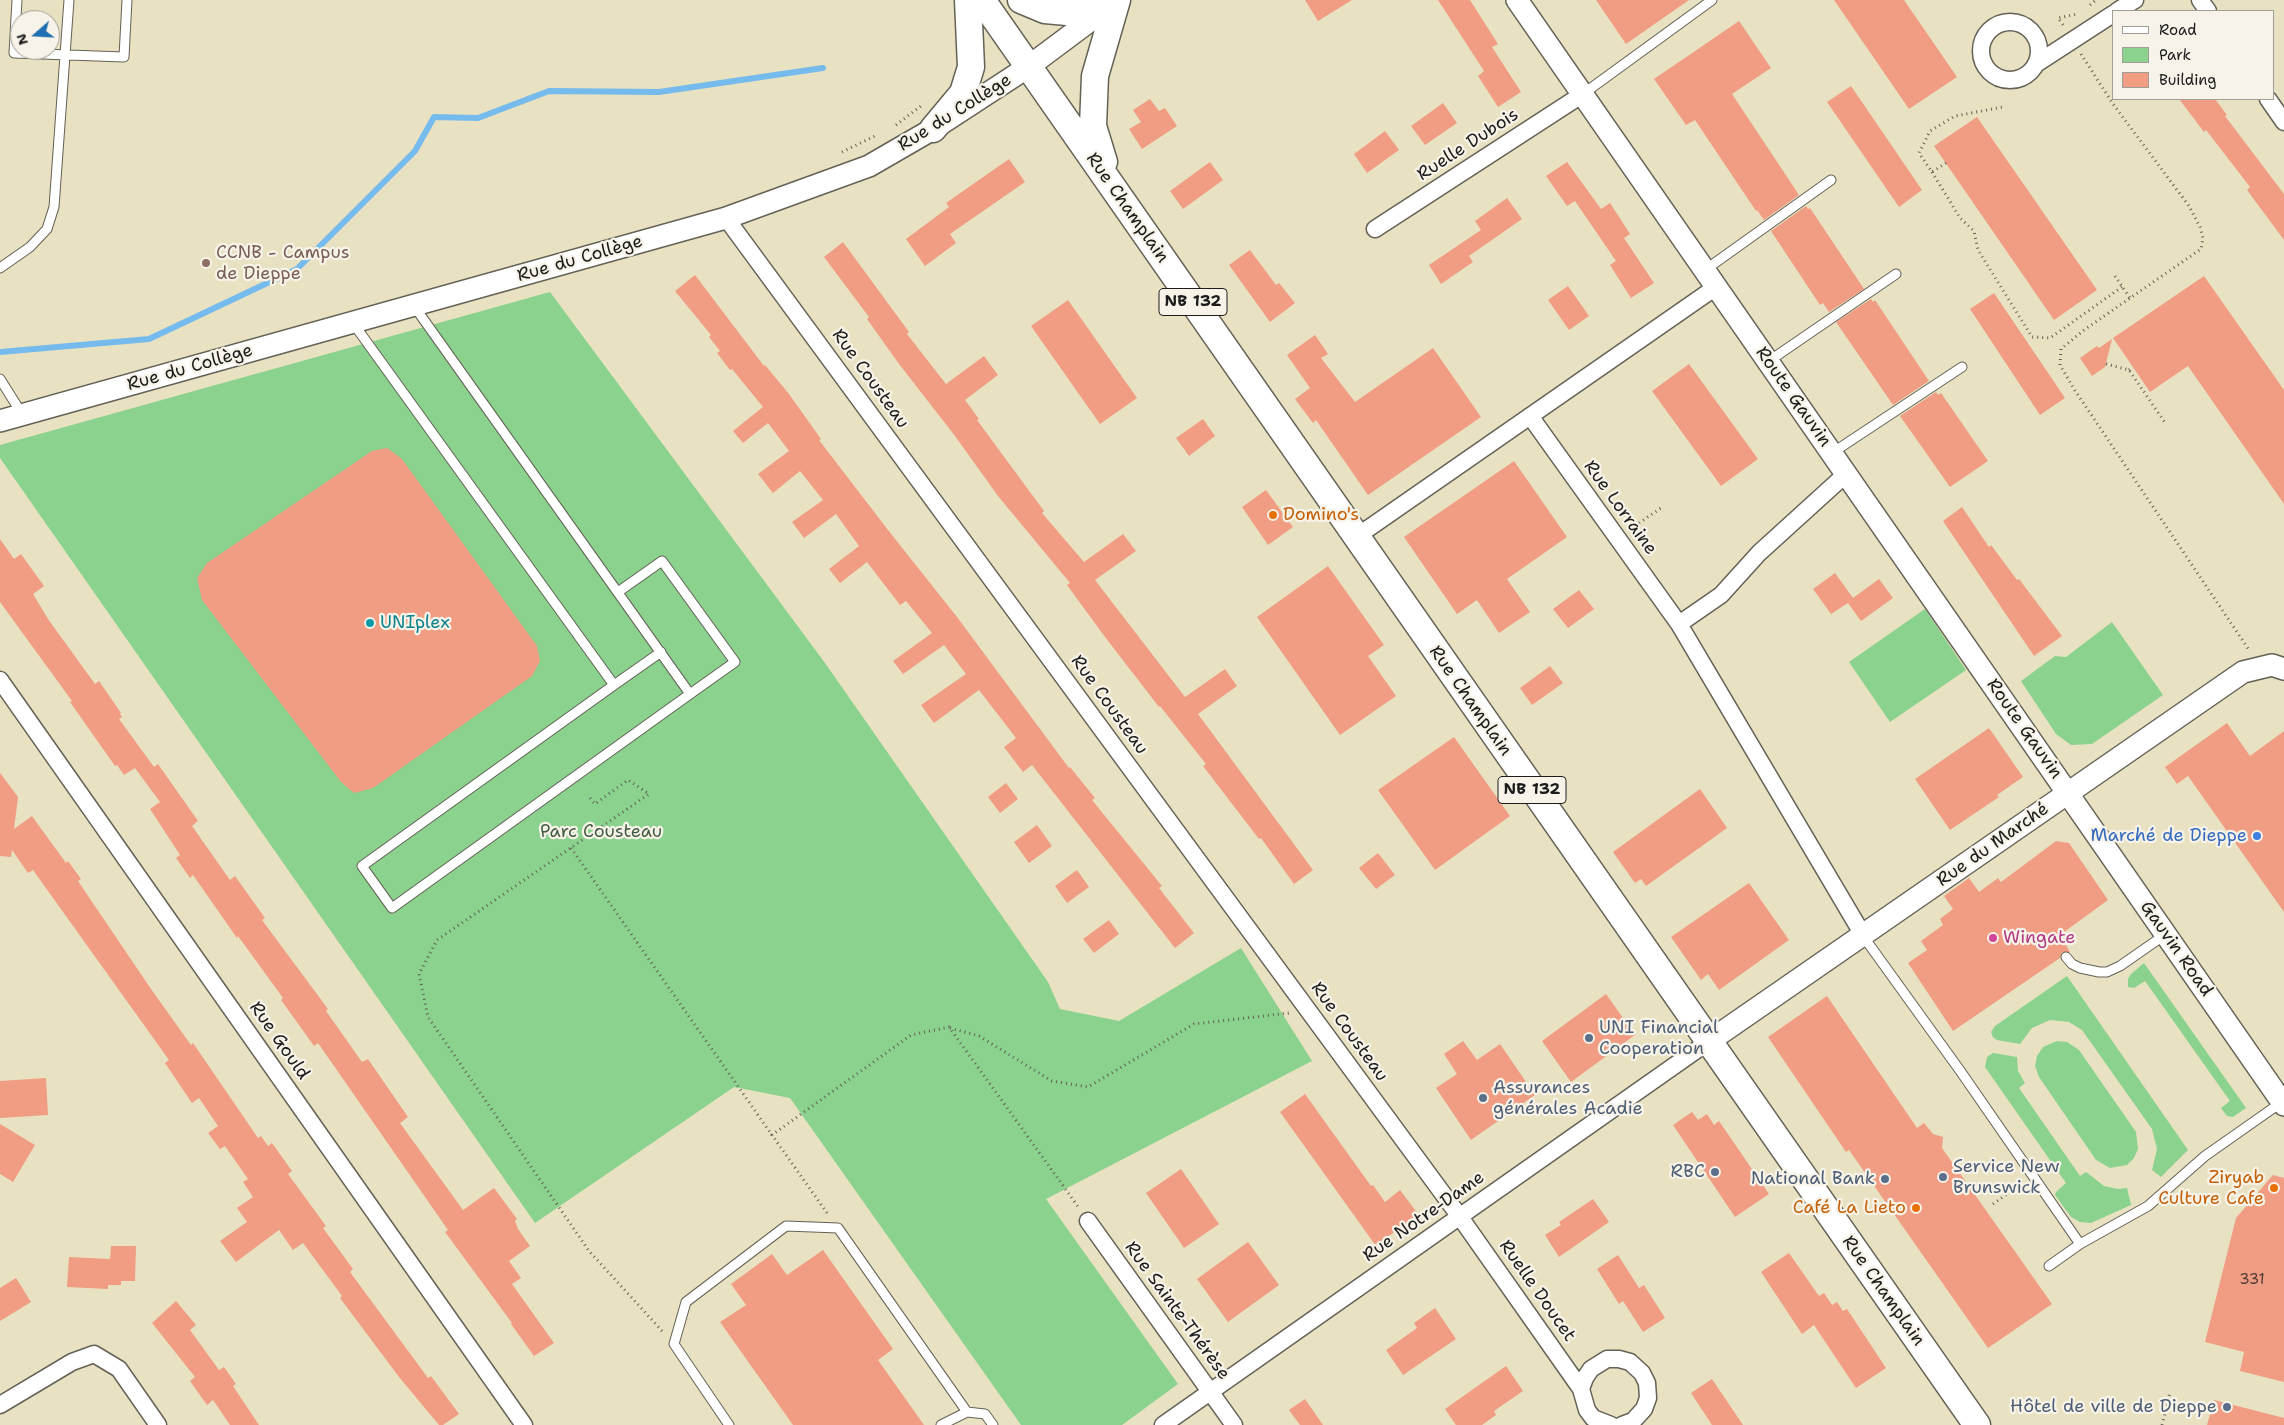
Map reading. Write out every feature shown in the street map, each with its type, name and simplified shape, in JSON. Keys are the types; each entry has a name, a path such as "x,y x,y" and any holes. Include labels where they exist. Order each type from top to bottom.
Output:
{"main road":[{"path":"933,129 963,93 971,67 968,0"},
{"name":"Rue Champlain","path":"982,0 1977,1425"},
{"path":"1021,0 1045,10 1078,13 1117,0"},
{"path":"1112,186 1093,126 1095,76 1117,0"}],"street":[{"name":"Rue du Collège","path":"0,421 726,218 869,166 933,129 1028,67 1117,0"},
{"name":"Route Gauvin","path":"1517,0 2068,794"},
{"path":"2120,10 2135,0"},
{"path":"2036,64 2112,15"},
{"name":"Ruelle Dubois","path":"1375,229 1583,94"},
{"path":"2269,100 2284,122"},
{"name":"Rue Cousteau","path":"726,218 1460,1217"},
{"path":"1356,537 1530,416 1711,278"},
{"name":"Rue Lorraine","path":"1530,416 1679,624 1863,935"},
{"path":"1679,624 1721,595 1759,553 1846,474"},
{"name":"Rue du Marché","path":"1708,1042 2243,672 2272,665 2284,669"},
{"name":"Rue Gould","path":"0,680 524,1425"},
{"name":"Gauvin Road","path":"2068,794 2283,1104"},
{"name":"Rue Notre-Dame","path":"1164,1425 1708,1042"},
{"name":"Ruelle Doucet","path":"1460,1217 1581,1389 1587,1410 1593,1418 1611,1425"},
{"name":"Rue Sainte-Thérèse","path":"1088,1221 1234,1425"},
{"path":"0,1405 72,1362 94,1354 119,1369 158,1425"},
{"path":"1581,1389 1591,1368 1607,1359 1619,1359 1630,1362 1642,1373 1647,1383 1646,1404 1633,1421 1622,1425"}],"lane":[{"path":"17,0 14,53 124,57 128,0"},
{"path":"0,268 30,247 47,229 54,207 69,0"},
{"path":"1583,94 1712,0"},
{"path":"1711,278 1831,180"},
{"path":"1768,362 1896,274"},
{"path":"413,306 690,694"},
{"path":"353,322 614,685"},
{"path":"1832,453 1962,367"},
{"path":"0,379 23,415"},
{"path":"618,592 662,561 735,662 392,908 362,866 661,652"},
{"path":"2066,956 2075,966 2099,972 2108,972 2120,966 2166,934"},
{"path":"1863,935 2080,1244"},
{"path":"2049,1266 2080,1244 2148,1206 2205,1156 2283,1104"},
{"path":"730,1425 674,1344 686,1302 786,1226 838,1228 967,1412"},
{"path":"941,1425 967,1412 985,1414 993,1425"}],"path":[{"path":"2058,18 2074,15 2096,0"},
{"path":"2084,59 2113,104 2189,206 2200,227 2203,238 2201,249 2084,330 2060,349 2060,365 2074,390 2261,667"},
{"path":"888,130 926,102"},
{"path":"2003,108 1954,116 1930,131 1919,153 1960,218 1974,232 1978,250 2032,337 2050,338 2122,287"},
{"path":"835,155 879,134"},
{"path":"1932,172 1946,163"},
{"path":"2115,276 2130,298"},
{"path":"2106,364 2129,370 2166,424"},
{"path":"2129,370 2133,367"},
{"path":"1639,523 1661,508"},
{"path":"590,798 595,804 628,780 649,794 437,940 419,974 428,1017 583,1243 674,1344"},
{"path":"571,848 838,1228"},
{"path":"772,1135 911,1035 949,1027 979,1036 1052,1081 1088,1087 1194,1024 1297,1012"},
{"path":"949,1027 1088,1221"},
{"path":"1993,1204 2017,1187"},
{"path":"2162,1425 2170,1392"}],"green space":[{"name":"Parc Cousteau","path":"550,292 825,663 1048,982 1060,1009 1119,1021 1241,948 1312,1061 1046,1199 1178,1384 1122,1425 1021,1425 790,1098 734,1087 535,1223 0,458 0,445"},
{"path":"1925,609 1966,670 1890,722 1849,662"},
{"path":"2112,622 2163,695 2092,744 2071,745 2056,734 2021,681 2055,656 2066,657"},
{"path":"2144,963 2246,1108 2233,1117 2227,1116 2221,1108 2230,1101 2145,981 2134,988 2128,987 2128,979 2131,974"},
{"path":"2067,976 2188,1150 2161,1177 2152,1170 2157,1149 2152,1129 2082,1030 2069,1022 2050,1020 2032,1028 2020,1044 1997,1040 1993,1037 1991,1032 1995,1026"},
{"path":"2057,1041 2067,1042 2079,1050 2136,1132 2138,1149 2134,1158 2127,1165 2110,1168 2096,1160 2039,1077 2035,1066 2037,1056 2043,1047"},
{"path":"1993,1053 2017,1057 2018,1071 2025,1083 2019,1088 2080,1176 2086,1172 2104,1186 2118,1189 2127,1188 2131,1205 2091,1223 2080,1222 2071,1217 2055,1195 2066,1183 1985,1067 1987,1057"}],"building":[{"path":"1305,0 1352,0 1318,21"},
{"path":"1438,0 1470,0 1498,44 1492,47 1521,92 1498,107 1478,76 1484,71"},
{"path":"1596,0 1689,0 1626,44"},
{"path":"1834,0 1904,0 1957,77 1909,109"},
{"path":"1739,21 1771,68 1732,94 1799,195 1764,220 1695,120 1686,125 1654,79"},
{"path":"1851,86 1922,190 1899,207 1827,102"},
{"path":"1150,99 1159,111 1165,108 1177,126 1142,149 1129,129 1141,122 1133,110"},
{"path":"2180,100 2216,100 2227,115 2225,116 2284,194 2284,240 2247,190 2250,187 2206,130 2204,132"},
{"path":"1443,103 1457,123 1425,145 1411,126"},
{"path":"1977,117 2097,290 2054,320 1934,146"},
{"path":"1385,131 1399,150 1367,173 1354,154"},
{"path":"1009,159 1025,182 950,234 956,243 925,266 906,239 949,207 946,203"},
{"path":"1210,162 1223,180 1183,209 1170,191"},
{"path":"1567,162 1601,209 1610,203 1630,234 1624,238 1654,283 1631,298 1610,265 1616,261 1575,201 1567,206 1546,176"},
{"path":"1507,198 1522,219 1469,256 1473,262 1441,284 1429,265 1481,230 1475,221"},
{"path":"1806,206 1808,209 1810,208 1864,289 1829,312 1823,303 1820,305 1771,231"},
{"path":"843,242 909,332 907,334 946,384 984,356 998,375 965,400 979,419 977,420 1044,511 1042,513 1084,562 1123,534 1136,551 1095,580 1185,697 1225,669 1237,686 1198,714 1313,870 1294,884 1261,838 1259,839 1203,766 1206,764 1105,637 1067,585 1070,583 998,496 867,319 869,317 824,257"},
{"path":"1250,250 1276,285 1279,283 1295,303 1270,322 1229,265"},
{"path":"695,275 764,366 789,394 821,439 819,440 957,617 1069,768 1095,798 1092,800 1162,886 1159,888 1194,933 1175,948 1032,765 1023,772 1004,747 1016,738 979,690 934,723 921,705 966,674 944,645 903,674 893,661 932,633 906,601 900,605 867,562 840,583 829,569 859,546 836,514 804,538 792,522 823,500 800,471 773,493 758,474 789,451 768,423 743,443 733,431 763,407 717,353 720,351 709,337 711,335 675,291"},
{"path":"2204,276 2284,390 2284,504 2188,366 2150,392 2113,338"},
{"path":"1568,286 1589,316 1569,330 1548,300"},
{"path":"1994,293 2065,398 2040,415 1970,309"},
{"path":"1871,299 1873,302 1875,300 1929,381 1893,405 1836,322"},
{"path":"1068,300 1137,398 1100,424 1031,326"},
{"path":"1315,335 1328,354 1321,358 1355,402 1433,348 1481,417 1368,495 1316,420 1313,423 1295,399 1310,388 1287,355"},
{"path":"2112,339 2105,367 2092,376 2080,358 2097,346 2099,348"},
{"path":"1689,364 1758,459 1721,486 1652,391"},
{"path":"1936,392 1938,395 1941,393 1988,461 1950,487 1900,416"},
{"path":"1203,419 1215,436 1189,456 1176,438"},
{"name":"UNIplex","path":"387,448 402,459 537,646 540,661 532,676 373,788 354,793 341,782 202,600 197,578 207,563 372,451"},
{"path":"1514,461 1567,537 1507,579 1530,612 1499,633 1477,600 1457,614 1404,537"},
{"path":"1266,490 1293,527 1268,545 1242,507"},
{"path":"1962,507 1989,547 1991,545 2017,580 2019,579 2062,636 2034,656 1943,521"},
{"path":"0,539 14,559 21,554 44,586 33,594 48,619 95,684 99,681 121,713 122,717 119,719 154,767 158,764 198,821 192,826 230,880 235,876 265,918 262,920 328,1009 326,1011 362,1062 368,1059 408,1117 400,1123 463,1210 494,1188 517,1219 515,1221 518,1229 530,1246 509,1261 521,1278 512,1284 554,1343 534,1356 445,1232 448,1230 318,1043 314,1046 281,1000 283,998 238,936 237,938 193,875 190,878 176,858 180,855 150,809 160,802 135,768 124,775 117,765 115,766 70,702 72,701 0,602"},
{"path":"1328,566 1384,645 1368,656 1396,696 1340,735 1257,617"},
{"path":"1835,573 1853,598 1879,579 1893,598 1861,621 1848,603 1831,614 1813,589"},
{"path":"1579,590 1594,609 1568,628 1553,609"},
{"path":"1550,666 1563,683 1532,705 1520,688"},
{"name":"Marché de Dieppe","path":"2227,723 2250,756 2284,731 2284,912 2188,776 2177,784 2165,767"},
{"path":"1989,728 2023,777 1997,795 1999,797 1950,830 1915,779"},
{"path":"1454,737 1510,816 1435,870 1378,790"},
{"path":"0,773 18,797 14,829 32,816 66,863 68,861 81,879 78,881 151,989 191,1045 193,1043 258,1138 261,1136 268,1146 272,1143 292,1171 288,1174 326,1226 323,1228 353,1269 350,1272 428,1378 431,1376 459,1414 443,1425 439,1425 399,1377 340,1298 342,1296 303,1243 293,1250 279,1230 236,1262 220,1241 247,1222 237,1208 253,1197 243,1182 248,1179 225,1146 220,1149 208,1133 218,1126 199,1098 192,1103 165,1063 169,1060 33,870 28,873 12,850 11,857 0,856"},
{"path":"1006,783 1018,799 1000,813 988,797"},
{"path":"1700,789 1727,828 1646,886 1641,879 1635,883 1613,852"},
{"path":"1037,825 1052,846 1029,863 1014,842"},
{"name":"Wingate","path":"2056,841 2069,843 2108,900 2060,935 2070,952 2062,952 2060,958 1953,1031 1908,963 1927,950 1921,941 1943,925 1940,919 1953,909 1944,896 1969,878 1979,892 1998,878 2001,882"},
{"path":"1378,853 1395,875 1376,889 1359,868"},
{"path":"1077,870 1089,887 1067,903 1055,886"},
{"path":"1749,883 1789,940 1719,990 1708,974 1701,980 1671,937"},
{"path":"1109,920 1119,934 1094,953 1083,939"},
{"name":"UNI Financial Cooperation","path":"1606,994 1635,1035 1571,1082 1542,1041"},
{"path":"1827,996 1917,1128 1924,1123 1933,1134 1943,1137 1942,1148 2052,1304 1988,1348 1849,1150 1846,1152 1768,1037"},
{"path":"1463,1041 1477,1060 1500,1044 1535,1095 1471,1140 1436,1088 1457,1074 1444,1054"},
{"path":"46,1078 48,1115 0,1118 0,1081"},
{"path":"1305,1094 1371,1186 1373,1185 1385,1202 1400,1190 1418,1214 1376,1246 1280,1112"},
{"path":"1692,1112 1698,1120 1707,1114 1714,1125 1719,1121 1769,1194 1735,1217 1673,1125"},
{"path":"0,1124 35,1145 13,1182 0,1174"},
{"path":"1181,1169 1219,1224 1184,1248 1146,1193"},
{"path":"2273,1175 2284,1178 2284,1382 2240,1371 2244,1352 2205,1342 2236,1218"},
{"path":"1593,1199 1609,1222 1559,1257 1545,1235 1561,1225 1559,1222"},
{"path":"1248,1242 1279,1285 1228,1322 1197,1279"},
{"path":"111,1246 136,1246 135,1281 121,1281 121,1285 108,1285 108,1289 67,1287 69,1257 110,1259"},
{"path":"823,1250 893,1349 878,1360 924,1425 793,1425 720,1322 746,1305 731,1284 772,1254 787,1275"},
{"path":"1789,1253 1819,1296 1824,1293 1832,1305 1837,1302 1843,1311 1847,1309 1886,1368 1856,1388 1814,1325 1802,1334 1761,1272"},
{"path":"1618,1255 1639,1288 1644,1285 1665,1318 1643,1332 1623,1301 1619,1304 1597,1269"},
{"path":"16,1278 31,1302 0,1321 0,1288"},
{"path":"176,1301 196,1325 190,1330 219,1370 224,1367 236,1384 233,1386 259,1425 230,1425 213,1400 207,1405 190,1381 195,1377 152,1323"},
{"path":"1435,1308 1456,1339 1403,1375 1386,1350 1417,1328 1414,1323"},
{"path":"1506,1366 1523,1391 1494,1411 1496,1415 1482,1425 1456,1425 1445,1409"},
{"path":"1712,1379 1743,1425 1712,1425 1691,1393"},
{"path":"1305,1399 1323,1425 1300,1425 1289,1410"},
{"name":"Hôtel de ville de Dieppe","path":"2214,1400 2284,1418 2284,1425 2207,1425"}],"waterway":[{"path":"0,352 149,339 297,269 415,151 434,117 478,118 549,91 659,92 823,68"}],"place":[{"name":"CCNB - Campus de Dieppe","path":"206,263"},
{"name":"Domino's","path":"1273,515"},
{"name":"UNIplex","path":"370,623"},
{"name":"Marché de Dieppe","path":"2257,836"},
{"name":"Wingate","path":"1993,938"},
{"name":"UNI Financial Cooperation","path":"1589,1038"},
{"name":"Assurances générales Acadie","path":"1483,1098"},
{"name":"RBC","path":"1715,1172"},
{"name":"Service New Brunswick","path":"1943,1177"},
{"name":"National Bank","path":"1885,1179"},
{"name":"Ziryab Culture Cafe","path":"2274,1188"},
{"name":"Café La Lieto","path":"1916,1208"},
{"name":"Hôtel de ville de Dieppe","path":"2227,1407"}]}
